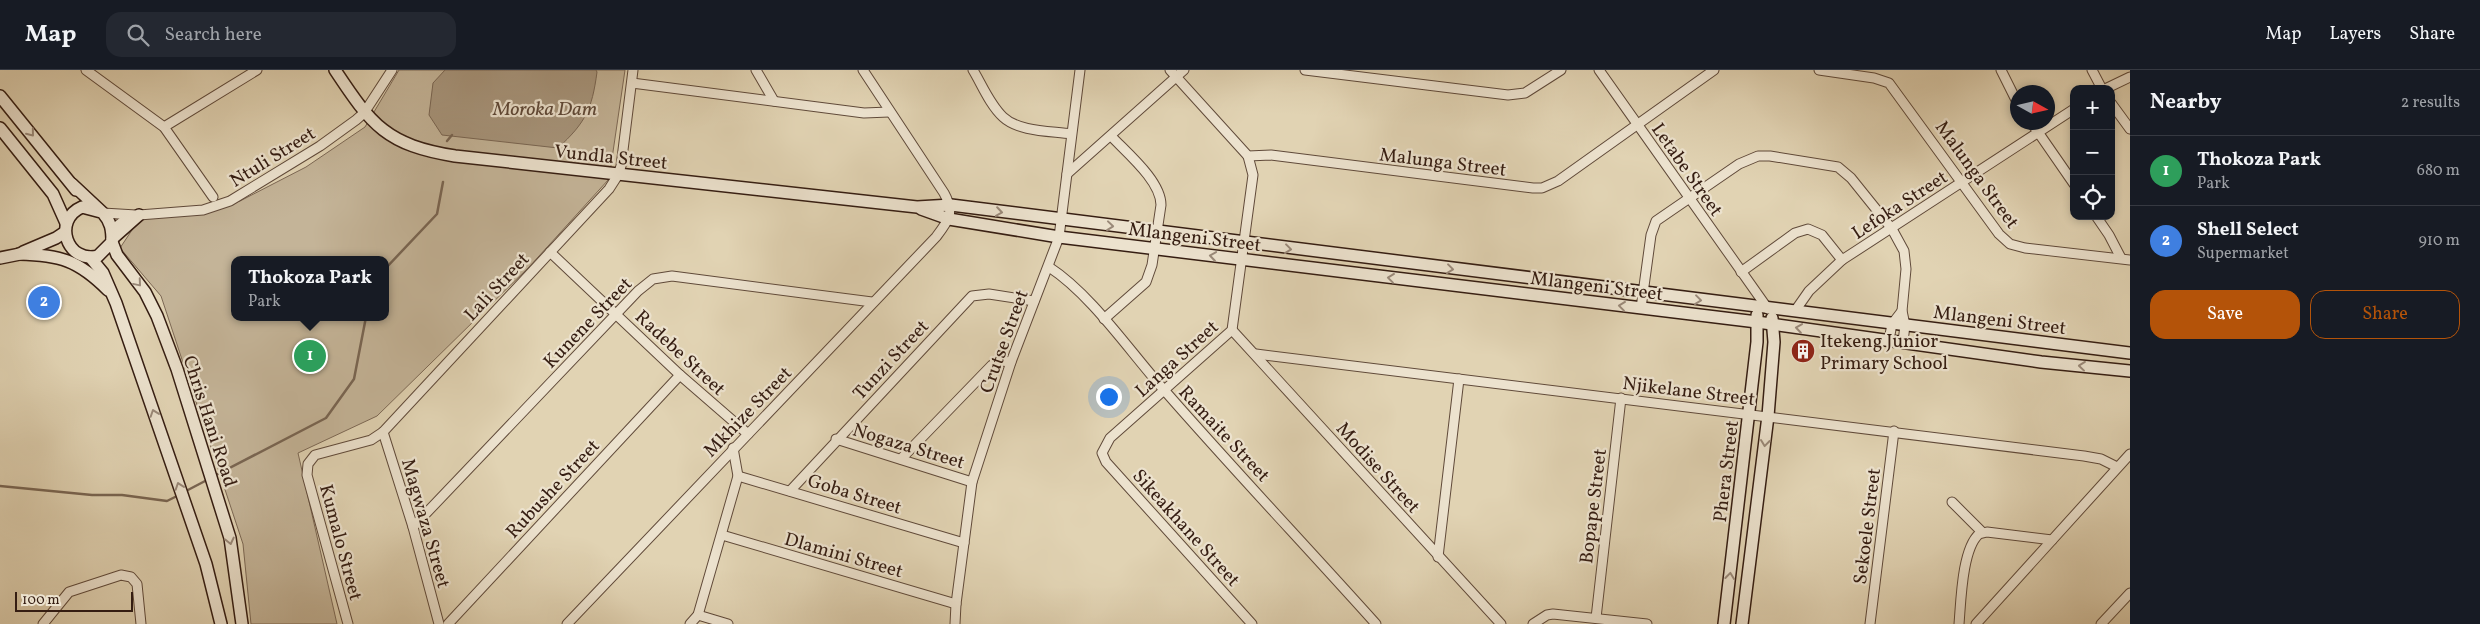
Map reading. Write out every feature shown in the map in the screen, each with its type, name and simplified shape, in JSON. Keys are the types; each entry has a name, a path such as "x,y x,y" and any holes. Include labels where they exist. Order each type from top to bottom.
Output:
{"street":[{"path":"86,70 164,127 213,197"},
{"path":"238,70 247,76"},
{"path":"164,127 257,70"},
{"name":"Vundla Street","path":"335,70 364,113 394,137 421,149 500,162 917,207 951,205 1061,221"},
{"name":"Ntuli Street","path":"102,212 139,215 202,210 230,202 320,146 364,113 392,70"},
{"name":"Lali Street","path":"307,468 315,455 371,440 383,432 602,197 618,175 633,70"},
{"path":"756,70 774,101"},
{"path":"862,70 940,185 951,205 949,219"},
{"path":"973,70 996,109 1010,122 1027,127 1071,134"},
{"name":"Crutse Street","path":"955,624 972,482 1011,362 1059,237 1080,70"},
{"path":"1067,174 1111,136 1173,73 1184,70"},
{"path":"1305,70 1508,95 1525,94 1561,70"},
{"name":"Letabe Street","path":"1599,70 1751,287 1768,308"},
{"name":"Malunga Street","path":"1248,156 1272,155 1542,188 1558,181 1714,70"},
{"name":"Malunga Street","path":"1819,70 1874,78 1889,83 1999,234 2010,244 2025,248 2125,259"},
{"path":"2001,70 2010,88"},
{"path":"2092,70 2101,85"},
{"path":"1173,73 1248,156"},
{"path":"2113,85 2130,78"},
{"path":"632,83 864,112 889,112"},
{"path":"0,96 72,184 102,212 112,237"},
{"path":"2115,108 2130,129"},
{"name":"Lefoka Street","path":"1795,311 1809,291 1842,260 2070,112"},
{"path":"0,128 60,206 66,228 66,241 103,273 188,513 215,594 221,624"},
{"path":"2038,132 2070,178"},
{"path":"1104,319 1146,282 1155,248 1161,205 1158,189 1111,136"},
{"name":"Langa Street","path":"1102,450 1110,438 1232,330 1253,175 1248,156"},
{"path":"1641,308 1651,235 1656,221 1739,164 1758,156 1830,165 1845,171 1892,229 1906,258 1902,311 1905,325 1903,342"},
{"path":"72,184 86,207"},
{"path":"42,244 58,225 60,206"},
{"path":"19,254 42,244 66,228 72,213 86,207 102,212"},
{"name":"Vundla Street","path":"917,207 949,219 1059,237"},
{"path":"19,254 52,248 81,253 102,254 112,237 139,215"},
{"name":"Mkhize Street","path":"567,624 936,237 949,219"},
{"path":"2099,220 2125,259"},
{"name":"Mlangeni Street","path":"1061,221 1157,230 1244,244 2130,353"},
{"name":"Lefoka Street","path":"1741,272 1795,233 1808,229 1822,236 1842,260"},
{"name":"Chris Hani Road","path":"112,237 117,255 145,292 157,316 177,369 217,494 234,557 242,624"},
{"name":"Mlangeni Street","path":"1059,237 1774,324 2041,362 2130,371"},
{"name":"Radebe Street","path":"550,252 680,374 748,434"},
{"path":"1,254 45,254 68,259 88,271 110,289"},
{"name":"Ramaite Street","path":"1049,267 1067,280 1104,319 1164,391 1376,624"},
{"name":"Kunene Street","path":"413,527 646,283 662,276 872,302"},
{"name":"Letabe Street","path":"1751,287 1756,307"},
{"name":"Tunzi Street","path":"790,491 836,439 972,296 989,294 1034,301"},
{"name":"Phera Street","path":"1724,624 1749,414 1758,322 1756,307"},
{"path":"1768,308 1774,324"},
{"path":"1889,340 1892,324 1902,311"},
{"name":"Phera Street","path":"1742,624 1768,416 1774,324"},
{"name":"Modise Street","path":"1232,330 1256,354 1438,557 1501,624"},
{"name":"Njikelane Street","path":"1256,354 1894,431 2084,456 2102,459 2117,467"},
{"path":"901,459 992,365 1000,361 1011,362"},
{"name":"Rubushe Street","path":"448,624 680,374"},
{"path":"1438,557 1459,379"},
{"name":"Bopape Street","path":"1596,618 1621,398"},
{"name":"Sekoele Street","path":"1870,624 1894,431"},
{"name":"Magwaza Street","path":"383,432 413,527 439,624"},
{"name":"Nogaza Street","path":"836,439 972,482"},
{"path":"690,624 698,615 738,476 733,448"},
{"name":"Sikeakhane Street","path":"1102,450 1106,462 1252,624"},
{"path":"1976,624 2130,454"},
{"name":"Kumalo Street","path":"307,468 348,624"},
{"name":"Goba Street","path":"738,476 964,543"},
{"path":"1952,502 1982,532 2052,540"},
{"path":"1958,624 1967,556 1972,542 1982,532"},
{"name":"Dlamini Street","path":"722,535 956,604"},
{"path":"43,624 69,592 121,575 130,577 137,584 141,624"},
{"path":"2101,624 2130,593"},
{"path":"1533,624 1547,615 1553,614 1647,624"},
{"path":"698,615 728,624"}],"shaded area":[{"path":"399,70 625,70 609,179 529,267 377,416 298,453 337,624 251,624 243,544 161,296 120,248 142,215 204,211 240,201 306,167 365,127"}],"water":[{"name":"Moroka Dam","path":"445,70 596,70 597,72 593,96 586,115 575,131 558,148 442,135 429,115 433,83"}],"waterway":[{"path":"447,141 452,135"},
{"path":"389,265 437,214 443,182"},
{"path":"214,476 326,418 354,379 365,321"},
{"path":"186,491 207,480"},
{"path":"0,486 92,495 122,495 167,501 179,495"}],"place":[{"name":"Shell Select","path":"44,302"},
{"name":"Itekeng Junior Primary School","path":"1803,351"},
{"name":"Thokoza Park","path":"310,356"}]}
